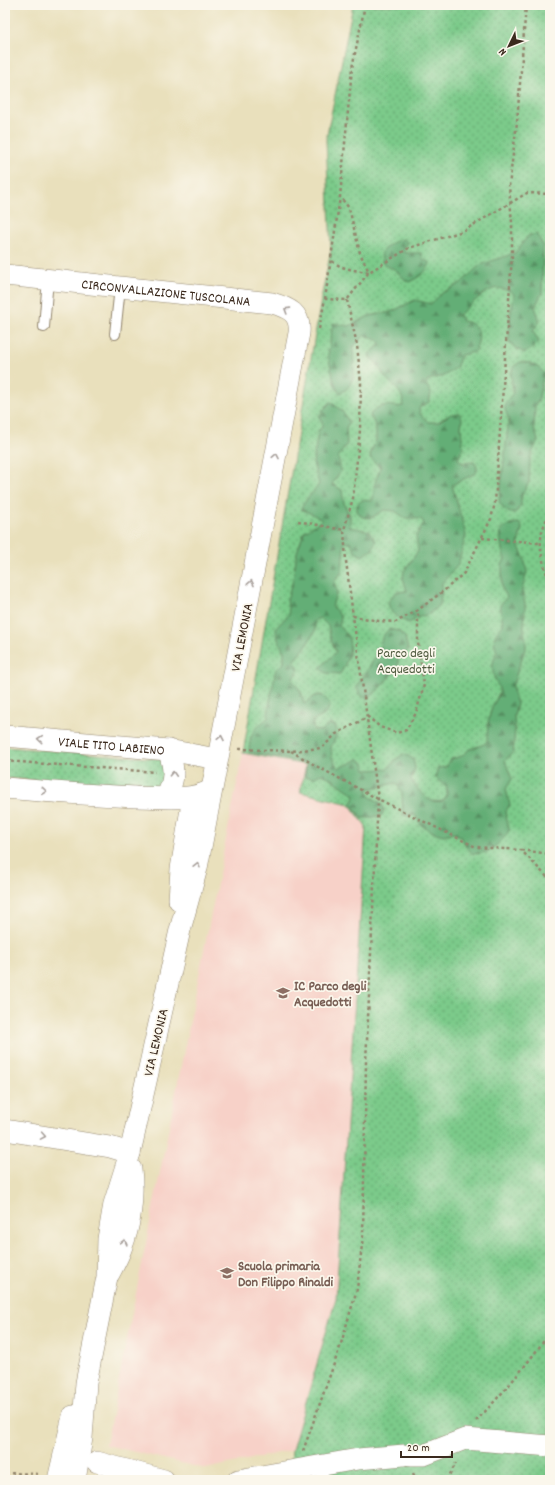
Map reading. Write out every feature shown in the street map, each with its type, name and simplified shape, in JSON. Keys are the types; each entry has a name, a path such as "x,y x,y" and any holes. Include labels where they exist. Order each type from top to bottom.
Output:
{"street":[{"name":"CIRCONVALLAZIONE TUSCOLANA","path":"5,275 272,303 282,306 294,314 299,320 300,329 298,343"},
{"name":"VIA LEMONIA","path":"63,1473 73,1416 86,1383 107,1277 121,1250 130,1214 133,1184 130,1153 180,930 179,894 181,869 202,794 218,759 298,343"},
{"name":"VIALE TITO LABIENO","path":"5,736 168,750 218,759"},
{"path":"166,797 172,783 174,772 168,750"},
{"path":"5,788 89,795 166,797 202,794"},
{"path":"5,1130 110,1148 130,1153"},
{"path":"238,1480 269,1478 297,1469 358,1458 424,1455 465,1439 550,1446"},
{"path":"97,1462 164,1480"}],"lane":[{"path":"44,327 48,279"},
{"path":"115,334 120,287"}],"path":[{"path":"324,305 332,261 340,197 352,68 365,5"},
{"path":"353,616 379,621 396,622 418,610 464,573 491,519 495,503 512,256 512,223 509,186 517,122 526,5"},
{"path":"347,300 369,272 409,248 463,231 526,193 550,194"},
{"path":"340,197 349,208 360,253 369,272"},
{"path":"332,261 339,266 369,272"},
{"path":"550,292 548,310 550,346"},
{"path":"325,299 347,300"},
{"path":"297,1469 340,1347 357,1289 363,1236 366,1062 378,799 346,561 344,530 353,498 359,438 361,383 357,345 347,300"},
{"path":"550,414 547,434 550,453"},
{"path":"550,514 545,521 540,543 542,558 550,584"},
{"path":"298,521 344,530"},
{"path":"482,538 540,543"},
{"path":"368,717 380,727 397,733 406,730 416,713 424,685 418,643 418,610"},
{"path":"218,759 233,749 291,751 322,748 336,734 368,717"},
{"path":"291,751 378,799 476,847 521,850 550,854"},
{"path":"5,761 153,772 174,772"},
{"path":"521,850 550,880"},
{"path":"465,1439 475,1422 511,1384 537,1352 550,1332"},
{"path":"5,1473 63,1473"},
{"path":"548,1480 550,1474"}],"shaded area":[{"path":"243,753 306,765 301,792 349,804 366,826 336,1298 292,1450 206,1469 106,1445"}],"green space":[{"name":"Parco degli Acquedotti","path":"353,5 550,5 550,1480 289,1480 292,1450 336,1298 366,826 349,804 300,792 306,765 243,753 322,294 331,250 326,140"},
{"path":"536,234 543,245 542,293 535,307 540,321 533,331 539,342 525,353 515,348 509,342 510,318 514,295 512,292 498,288 493,289 480,297 459,315 462,321 472,324 477,330 479,337 474,352 461,355 456,368 444,376 428,380 426,384 431,393 429,402 419,408 420,414 428,422 438,422 451,414 459,413 462,418 461,428 463,448 458,459 462,463 474,462 477,467 476,473 452,485 466,535 458,565 442,583 440,605 429,614 419,617 409,623 398,618 393,613 388,602 396,592 407,591 403,578 404,571 418,551 416,536 424,523 421,519 405,518 395,511 384,510 371,518 362,517 357,511 357,505 362,500 372,501 375,482 380,467 371,459 370,455 376,440 376,427 370,415 376,408 387,405 400,407 403,404 401,395 376,363 370,358 369,354 380,345 379,341 365,335 353,347 354,367 352,380 346,390 340,393 335,386 328,355 333,323 349,326 369,316 391,312 415,300 431,304 442,293 461,283 480,265 515,253 528,236"},
{"path":"404,239 407,242 403,250 406,253 421,253 423,259 430,263 422,274 409,282 394,269 384,264 381,252 392,243"},
{"path":"520,362 534,364 544,373 538,401 535,405 534,429 538,440 530,458 529,482 521,497 521,505 516,512 510,513 504,509 499,502 509,419 505,411 505,405 513,393 511,374 513,367"},
{"path":"331,402 342,411 349,422 346,428 347,444 338,457 341,471 332,484 342,490 345,506 350,514 350,527 369,531 376,541 372,550 362,556 355,552 351,542 344,543 342,572 334,582 337,592 332,606 341,617 339,626 347,635 350,644 345,666 340,674 326,673 320,668 336,652 331,640 328,626 320,618 315,620 315,631 304,649 294,660 299,670 292,679 301,692 304,704 315,696 322,695 330,703 328,710 324,715 312,721 314,730 322,731 329,724 336,726 336,737 331,747 332,758 338,768 358,759 364,763 366,770 387,769 395,760 404,754 413,759 415,768 411,780 421,793 432,801 443,801 447,795 447,788 435,777 438,768 446,767 451,759 462,756 468,750 487,743 488,723 491,710 500,691 493,672 493,663 497,652 495,637 503,625 500,605 507,597 502,588 502,565 505,559 501,544 501,529 510,524 519,523 522,527 518,544 524,558 527,572 522,590 525,604 524,628 526,646 512,687 517,704 514,716 515,730 513,752 505,761 512,779 506,789 510,805 505,812 509,829 507,835 487,852 473,854 466,847 461,836 453,833 443,835 433,832 421,825 415,815 403,815 402,792 396,783 367,789 370,797 381,803 384,809 382,815 362,818 351,804 355,795 329,777 321,774 313,778 305,776 307,763 249,752 250,740 253,732 268,718 276,669 284,663 284,652 277,637 276,628 289,614 287,600 293,580 297,552 304,532 322,520 301,509 319,484 313,463 318,432 323,425 319,417 323,410"},
{"path":"389,629 399,631 405,637 408,650 405,655 398,660 398,667 374,694 367,699 360,695 356,686 371,665 378,651 382,637"},
{"path":"5,747 161,759 166,761 160,789 5,778"}],"place":[{"name":"IC Parco degli Acquedotti","path":"283,993"},
{"name":"Scuola primaria Don Filippo Rinaldi","path":"227,1273"}]}
